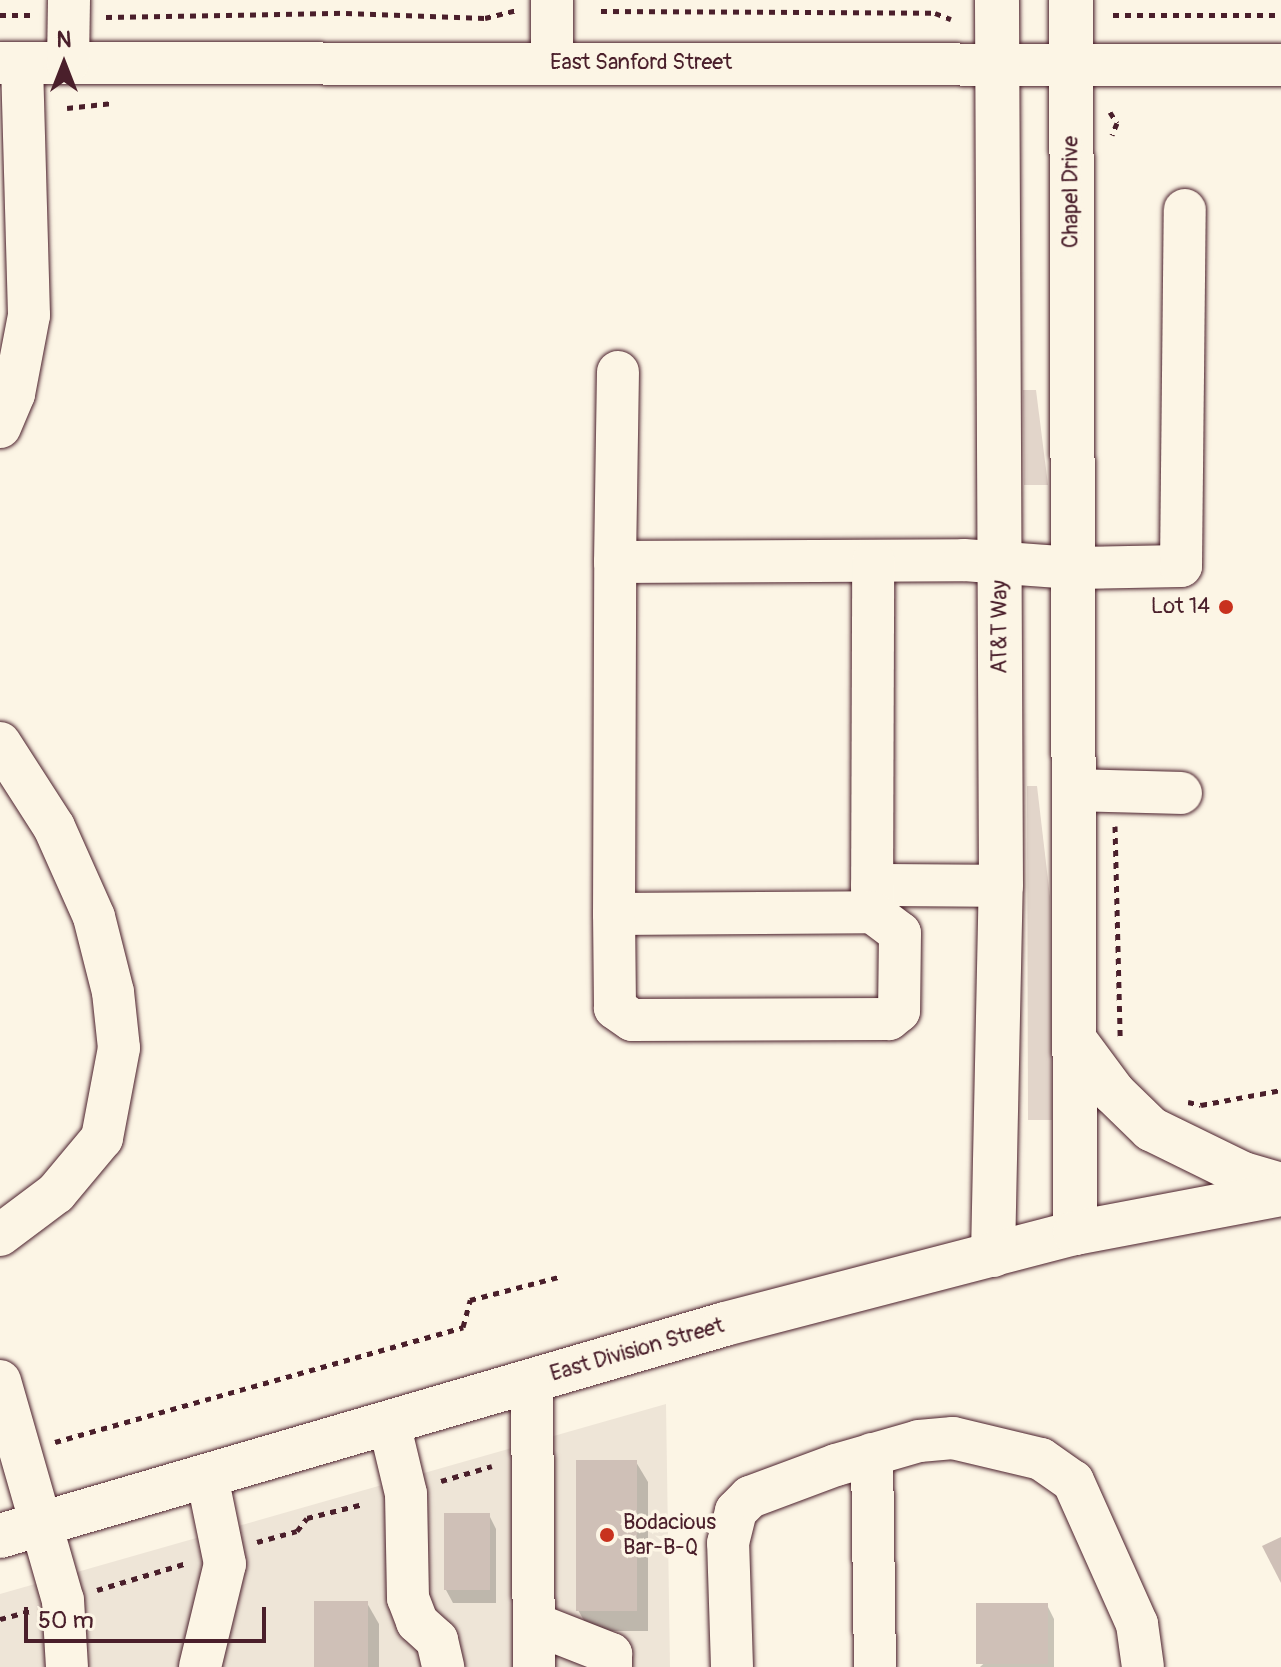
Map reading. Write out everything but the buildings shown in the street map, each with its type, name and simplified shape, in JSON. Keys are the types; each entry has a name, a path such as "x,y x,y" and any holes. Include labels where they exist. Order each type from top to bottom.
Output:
{"main road":[{"name":"AT&T Way","path":"993,1255 1001,886 997,0"},
{"path":"1070,63 1071,0"},
{"name":"Chapel Drive","path":"1070,63 1073,568"},
{"path":"1073,568 1075,1233"},
{"path":"1074,1039 1114,1093 1151,1129 1243,1174 1281,1185"},
{"name":"East Division Street","path":"0,1536 532,1381 1075,1233 1281,1194"}],"street":[{"path":"541,5 552,63"},
{"path":"68,63 73,11"},
{"name":"East Sanford Street","path":"11,63 999,62 1281,65"},
{"path":"0,427 14,394 29,315 15,249 11,63"},
{"path":"615,562 964,560 999,566 1181,566 1185,210"},
{"path":"618,372 615,1008 627,1019 889,1019 899,1011 900,933 872,899 873,561"},
{"path":"0,743 54,827 94,917 113,992 119,1048 102,1138 56,1193 0,1235"},
{"path":"1074,790 1181,793"},
{"path":"614,914 872,899 1001,886"},
{"path":"0,1381 45,1523 67,1618 67,1667"},
{"path":"532,1381 534,1667"},
{"path":"389,1423 406,1494 408,1598 417,1622 443,1652 443,1667"},
{"path":"732,1667 728,1543 736,1511 750,1497 872,1454 953,1438 1041,1459 1073,1481 1137,1624 1143,1667"},
{"path":"872,1454 875,1667"},
{"path":"200,1667 225,1564 207,1476"},
{"path":"535,1624 611,1654 611,1667"}],"path":[{"path":"0,15 73,11 346,13 485,18 505,10 541,5"},
{"path":"601,11 935,13 951,19"},
{"path":"1113,15 1281,15"},
{"path":"1115,820 1120,1044"},
{"path":"1176,1100 1201,1105 1281,1090"},
{"path":"55,1442 463,1327 470,1300 562,1276"},
{"path":"440,1481 492,1466"},
{"path":"241,1546 297,1531 307,1518 363,1504"},
{"path":"82,1594 192,1561"},
{"path":"0,1619 44,1607"}],"shaded area":[{"path":"1023,390 1036,390 1048,485 1024,485"},
{"path":"1027,786 1037,786 1050,897 1052,1120 1028,1120"},
{"path":"666,1404 670,1667 0,1667 0,1594"}],"place":[{"name":"Lot 14","path":"1226,607"},
{"name":"Bodacious Bar-B-Q","path":"607,1535"}]}
